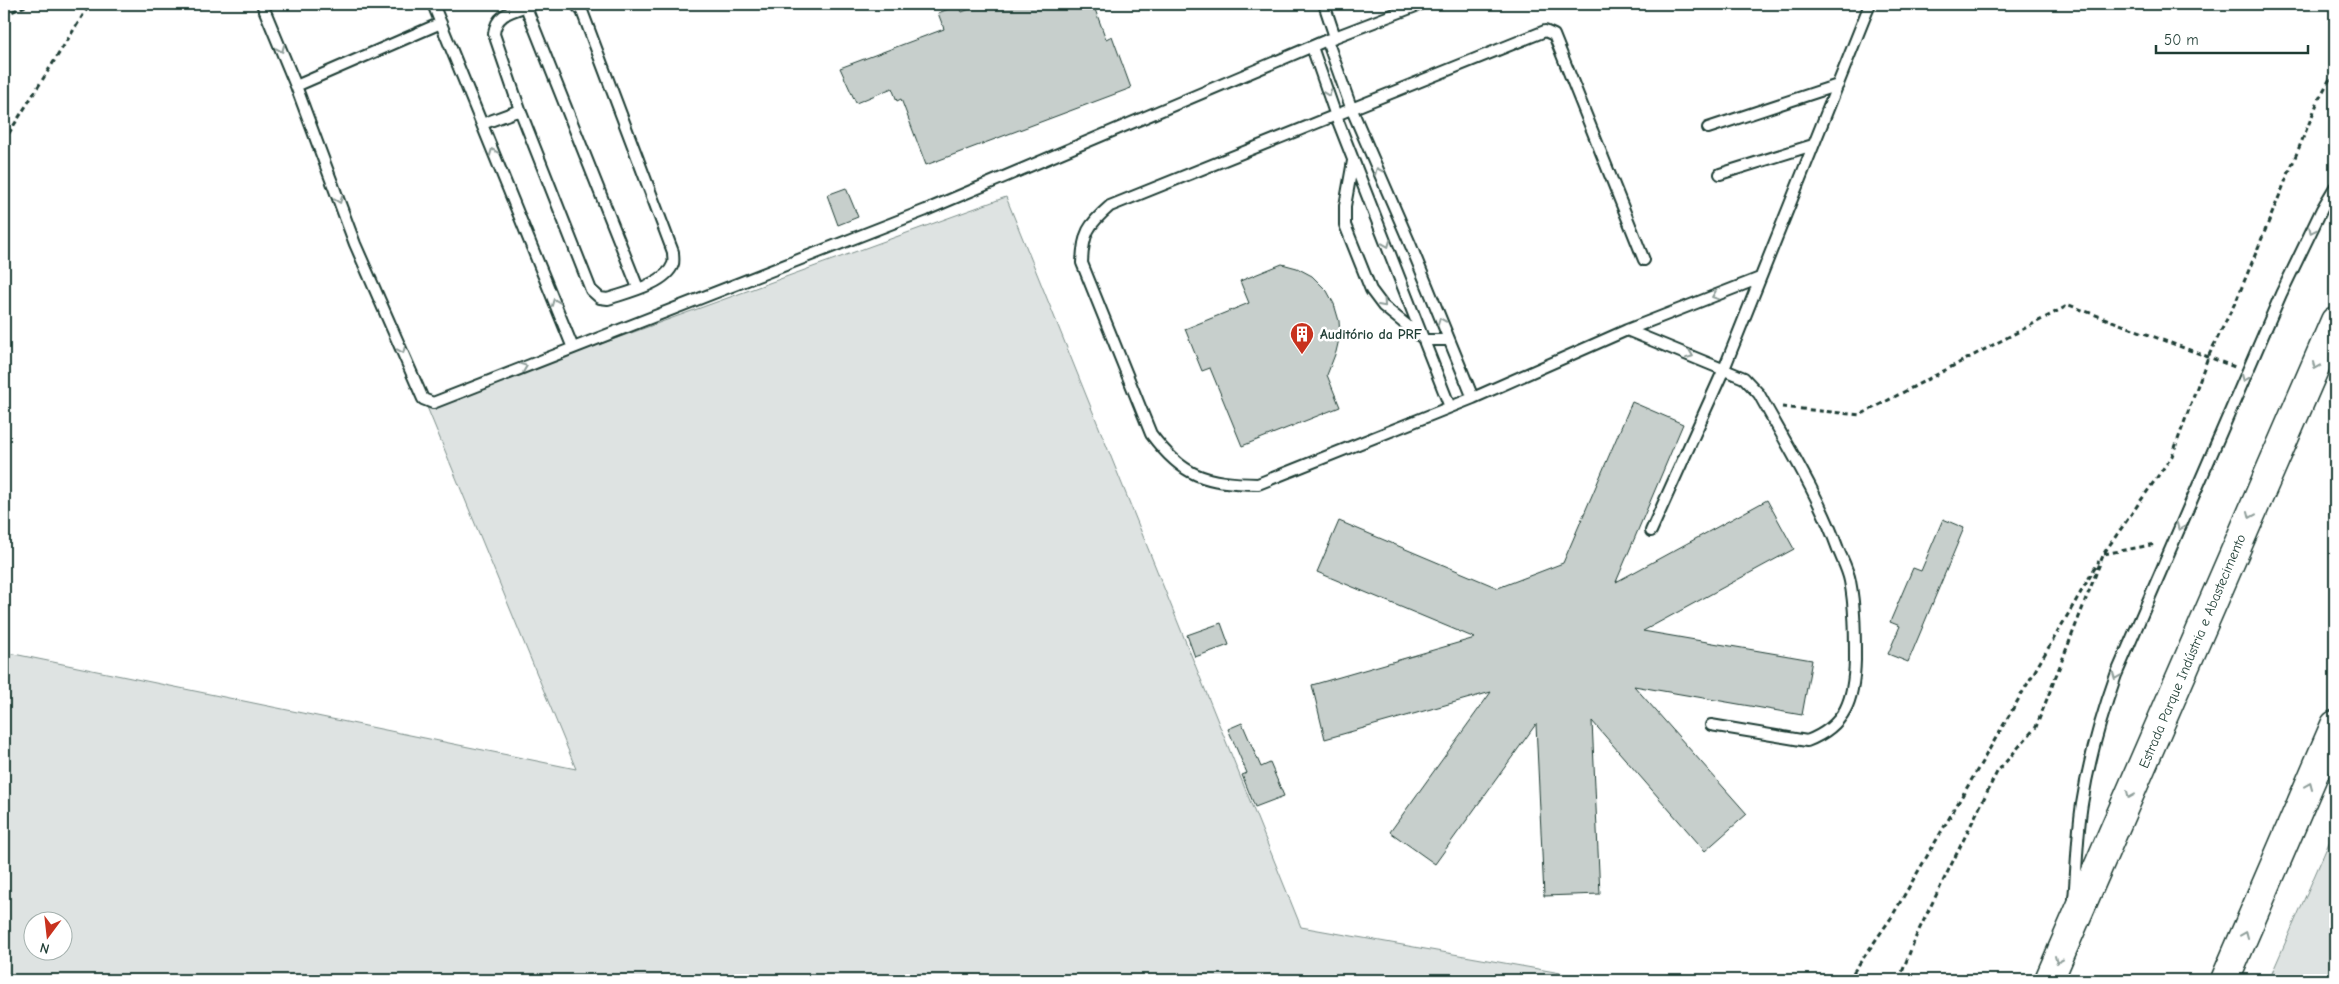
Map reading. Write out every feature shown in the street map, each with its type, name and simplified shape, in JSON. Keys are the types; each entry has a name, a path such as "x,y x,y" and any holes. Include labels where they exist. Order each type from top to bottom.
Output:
{"highway":[{"name":"Estrada Parque Indústria e Abastecimento","path":"2049,980 2335,321"},
{"path":"2225,980 2335,726"}],"lane":[{"path":"262,4 296,86 355,244 423,399 433,403 926,210 1331,39 1421,4"},
{"path":"433,4 573,348"},
{"path":"575,4 582,11 673,252 673,264 668,273 656,281 638,288 608,299 600,298 592,290 520,110 494,34 495,24 500,17 530,5 638,288"},
{"path":"1324,4 1331,39 1352,110 1411,246 1473,398"},
{"path":"1651,531 1724,369 1870,4"},
{"path":"296,86 440,23"},
{"path":"1644,260 1573,77 1554,34 1539,32 1352,110 1110,206 1093,221 1083,242 1082,263 1151,434 1168,457 1193,474 1228,483 1258,484 1473,398 1627,330 1760,278"},
{"path":"1312,47 1336,116 1450,407"},
{"path":"1708,128 1838,85"},
{"path":"482,124 520,110"},
{"path":"1720,174 1814,145"},
{"path":"1354,160 1345,206 1346,225 1371,290 1383,306 1425,340 1448,340"},
{"path":"2071,931 2082,806 2100,720 2116,675 2281,294 2322,209 2335,187"},
{"path":"1627,330 1744,378 1759,394 1826,514 1850,580 1856,627 1854,672 1849,702 1840,720 1820,736 1807,741 1711,724"}],"path":[{"path":"4,15 31,4"},
{"path":"4,141 90,4"},
{"path":"1848,980 1891,918 2104,553 2172,456 2208,357 2237,299 2319,99 2335,69"},
{"path":"1765,405 1860,414 2069,305 2247,372"},
{"path":"2104,553 2174,541"},
{"path":"1899,980 1917,934 1997,772 2036,727 2104,553"}],"shaded area":[{"path":"1006,197 1301,927 1600,980 4,980 4,652 576,769 427,407"},
{"path":"2335,829 2335,980 2269,980"}],"building":[{"path":"983,4 1093,4 1106,39 1112,36 1131,88 926,165 901,99 897,101 892,88 856,103 840,68 944,29 938,13 959,5 962,12"},
{"path":"846,188 858,217 838,225 827,195"},
{"name":"Auditório da PRF","path":"1282,264 1297,268 1312,276 1327,291 1334,304 1339,321 1340,335 1327,375 1340,407 1242,446 1210,368 1202,371 1185,329 1249,303 1240,281"},
{"path":"1632,402 1683,424 1616,582 1767,500 1794,549 1643,631 1812,660 1802,715 1634,686 1747,814 1705,851 1592,721 1600,894 1544,896 1536,724 1435,864 1390,832 1491,692 1325,739 1312,685 1475,638 1317,572 1339,521 1498,588 1563,563"},
{"path":"1943,519 1964,528 1908,662 1888,654 1900,626 1890,622 1913,568 1921,571"},
{"path":"1221,623 1229,645 1195,657 1187,635"},
{"path":"1242,723 1261,767 1270,763 1284,796 1255,807 1242,775 1247,773 1228,729"}],"place":[{"name":"Auditório da PRF","path":"1302,355"}]}
